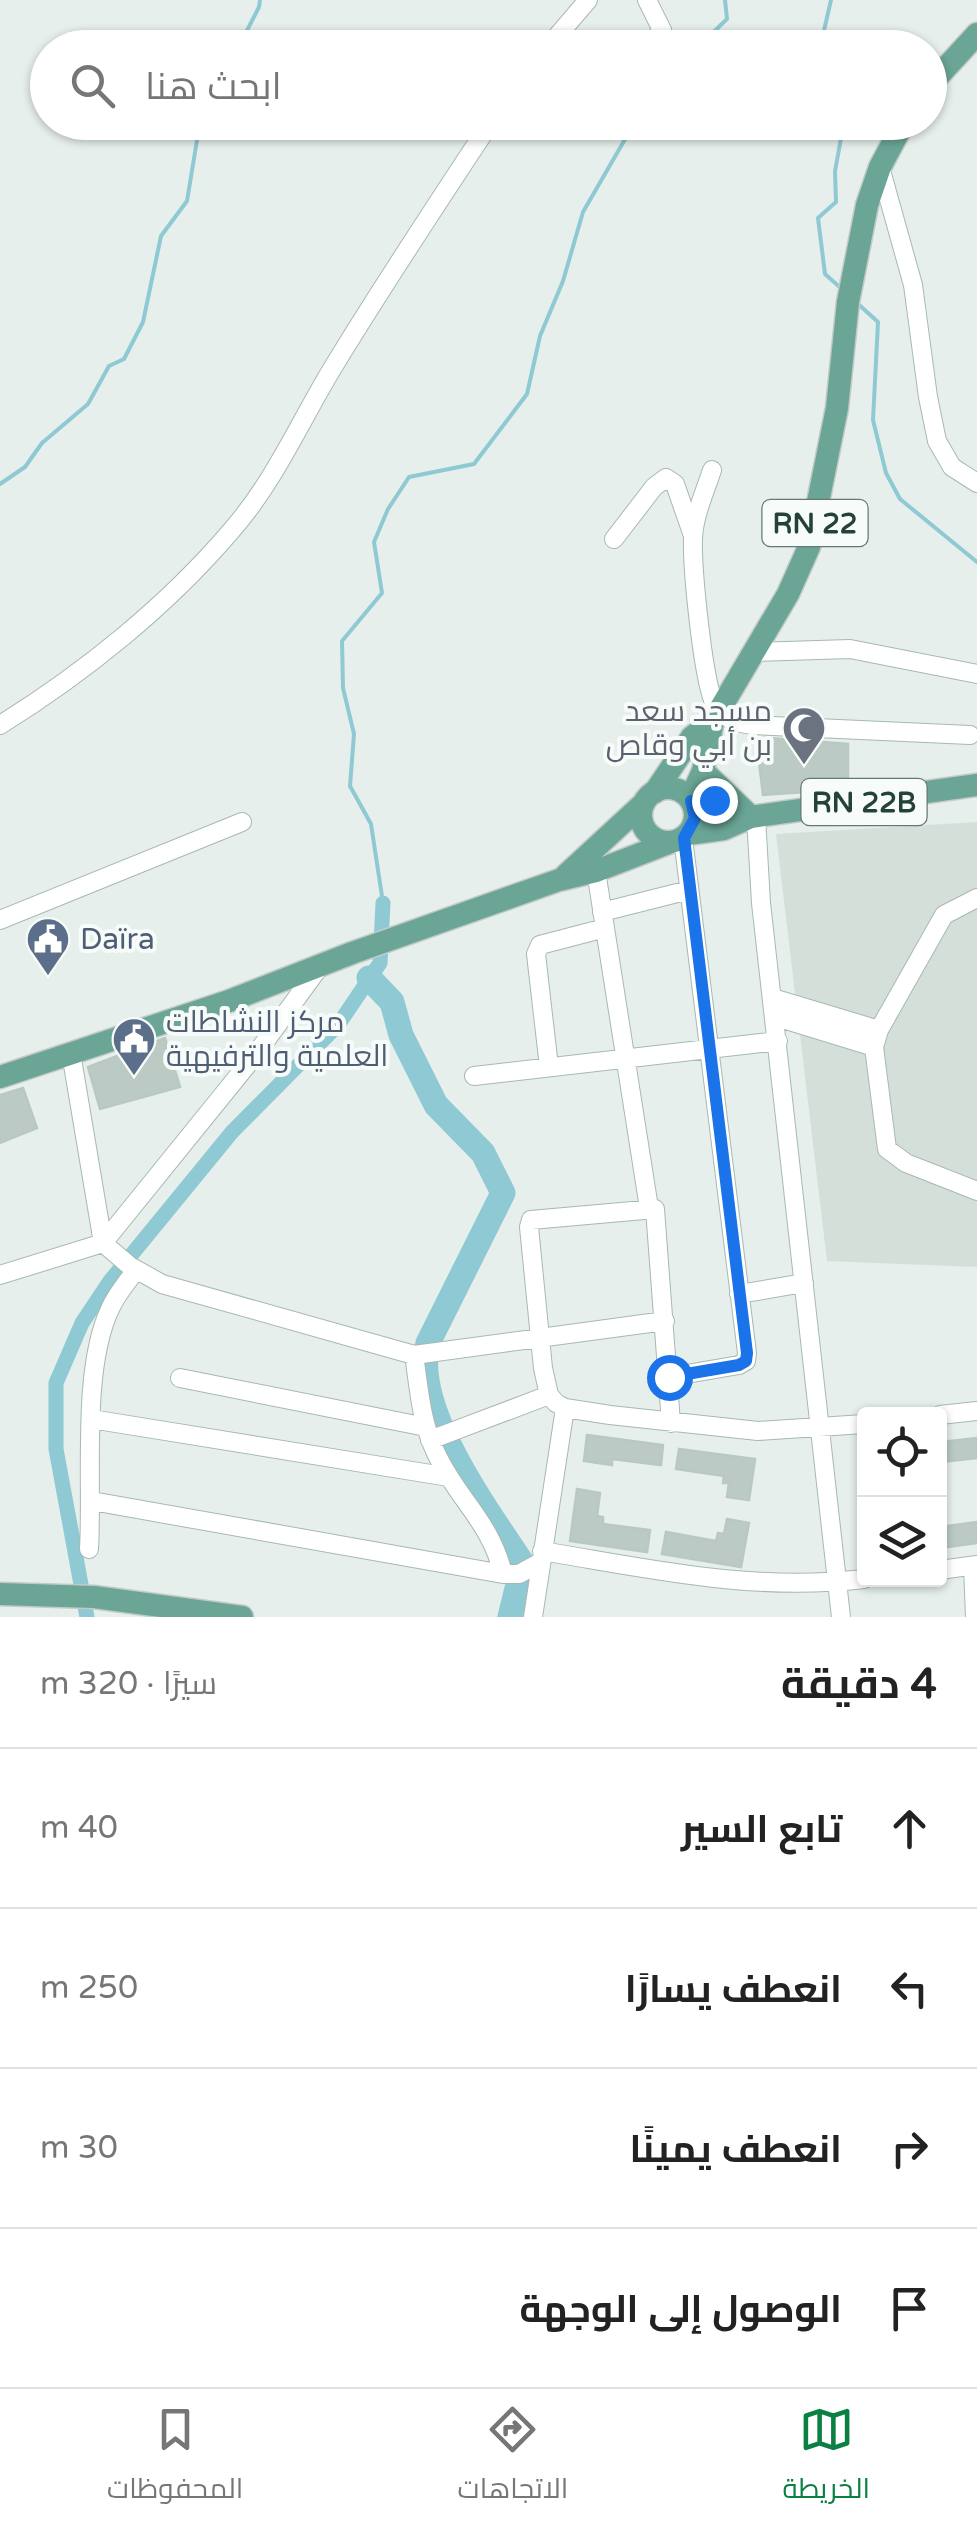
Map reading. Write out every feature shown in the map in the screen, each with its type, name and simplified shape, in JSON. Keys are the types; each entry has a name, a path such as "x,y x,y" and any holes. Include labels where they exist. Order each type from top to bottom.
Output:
{"main road":[{"path":"947,66 977,34"},
{"name":"RN 22","path":"690,800 703,772 716,716 788,594 809,547 837,408 858,244 880,168 895,140"},
{"name":"RN 22","path":"559,880 592,854 649,798 692,738 716,716"},
{"path":"703,772 754,817"},
{"name":"RN 22B","path":"681,838 754,817 977,785"},
{"path":"667,788 690,800 695,818 681,838 655,838 644,826 649,798 667,788"},
{"name":"RN 22B","path":"690,800 727,803 754,817"},
{"name":"RN 22","path":"0,1077 681,838"},
{"path":"0,1594 83,1597 242,1617"}],"street":[{"path":"562,30 588,0"},
{"path":"647,0 662,30"},
{"path":"0,726 64,682 164,600 231,532 267,484 302,428 332,368 479,140"},
{"path":"880,168 912,285 937,440 952,467 977,483"},
{"path":"693,536 712,470"},
{"path":"614,539 654,487 666,478 675,484 693,536 708,690 716,716 751,725 970,735"},
{"path":"753,652 850,649 977,674"},
{"path":"754,817 842,1617"},
{"path":"0,920 242,822"},
{"path":"669,1377 746,1361 681,838"},
{"path":"596,871 649,1208"},
{"path":"549,1067 536,954 540,944 690,890"},
{"path":"977,898 944,915 877,1038 887,1150 906,1163 977,1191"},
{"path":"89,1549 91,1419 96,1370 121,1258 256,1054 320,966"},
{"path":"775,1007 877,1038"},
{"path":"474,1076 778,1041"},
{"path":"71,1053 121,1258"},
{"path":"672,1422 656,1211 649,1208 532,1220 529,1227 549,1395 565,1408 672,1422 758,1431 857,1425"},
{"path":"0,1274 121,1258 174,1289 421,1354 665,1321"},
{"path":"739,1294 804,1283"},
{"path":"421,1354 449,1476 493,1540 507,1575"},
{"path":"180,1378 437,1434 549,1395"},
{"path":"533,1617 565,1408"},
{"path":"947,1414 977,1411"},
{"path":"91,1419 449,1476"},
{"path":"92,1502 507,1575 539,1560 730,1582 857,1579"},
{"path":"947,1569 975,1566 975,1617"}],"shaded area":[{"path":"977,822 977,1267 827,1261 776,834"}],"building":[{"name":"مسجد سعد بن أبي وقاص","path":"756,737 848,744 848,789 763,795"},
{"name":"مركز النشاطات العلمية والترفيهية","path":"165,1038 180,1087 100,1109 88,1067"},
{"path":"23,1088 37,1128 0,1143 0,1095"},
{"path":"587,1435 663,1445 661,1465 612,1459 612,1465 584,1461"},
{"path":"977,1438 977,1458 947,1461 947,1441"},
{"path":"679,1449 755,1459 749,1500 727,1497 729,1483 723,1483 724,1476 676,1469"},
{"path":"577,1489 600,1493 597,1516 603,1517 603,1524 650,1530 647,1552 570,1541"},
{"path":"727,1519 749,1523 741,1567 662,1554 666,1532 716,1541 718,1533 724,1534"},
{"path":"977,1522 977,1543 947,1547 947,1526"}],"waterway":[{"path":"247,30 260,0"},
{"path":"716,30 727,19 725,0"},
{"path":"824,30 831,0"},
{"path":"0,484 25,467 42,443 88,404 109,366 124,359 143,322 161,236 187,201 197,140"},
{"path":"383,903 371,824 350,786 354,734 343,688 342,641 382,593 374,542 388,509 409,477 474,464 527,394 540,336 563,281 583,212 625,140"},
{"path":"841,140 835,171 836,202 818,218 825,274 843,290"},
{"path":"857,303 878,322 873,420 886,473 900,499 977,562"},
{"path":"87,1617 56,1449 56,1383 82,1323 110,1281 232,1132 338,1025 380,963 383,903"},
{"path":"369,978 392,1002 401,1035 436,1105 483,1153 503,1193 428,1343 426,1369 441,1428 473,1488 523,1564 510,1617"}],"place":[{"name":"مسجد سعد بن أبي وقاص","path":"804,766"},
{"name":"Daïra","path":"48,977"},
{"name":"مركز النشاطات العلمية والترفيهية","path":"134,1077"}],"route":[{"path":"669,1377 739,1365 746,1361 747,1353 684,838 695,818 691,801 714,800"}]}
